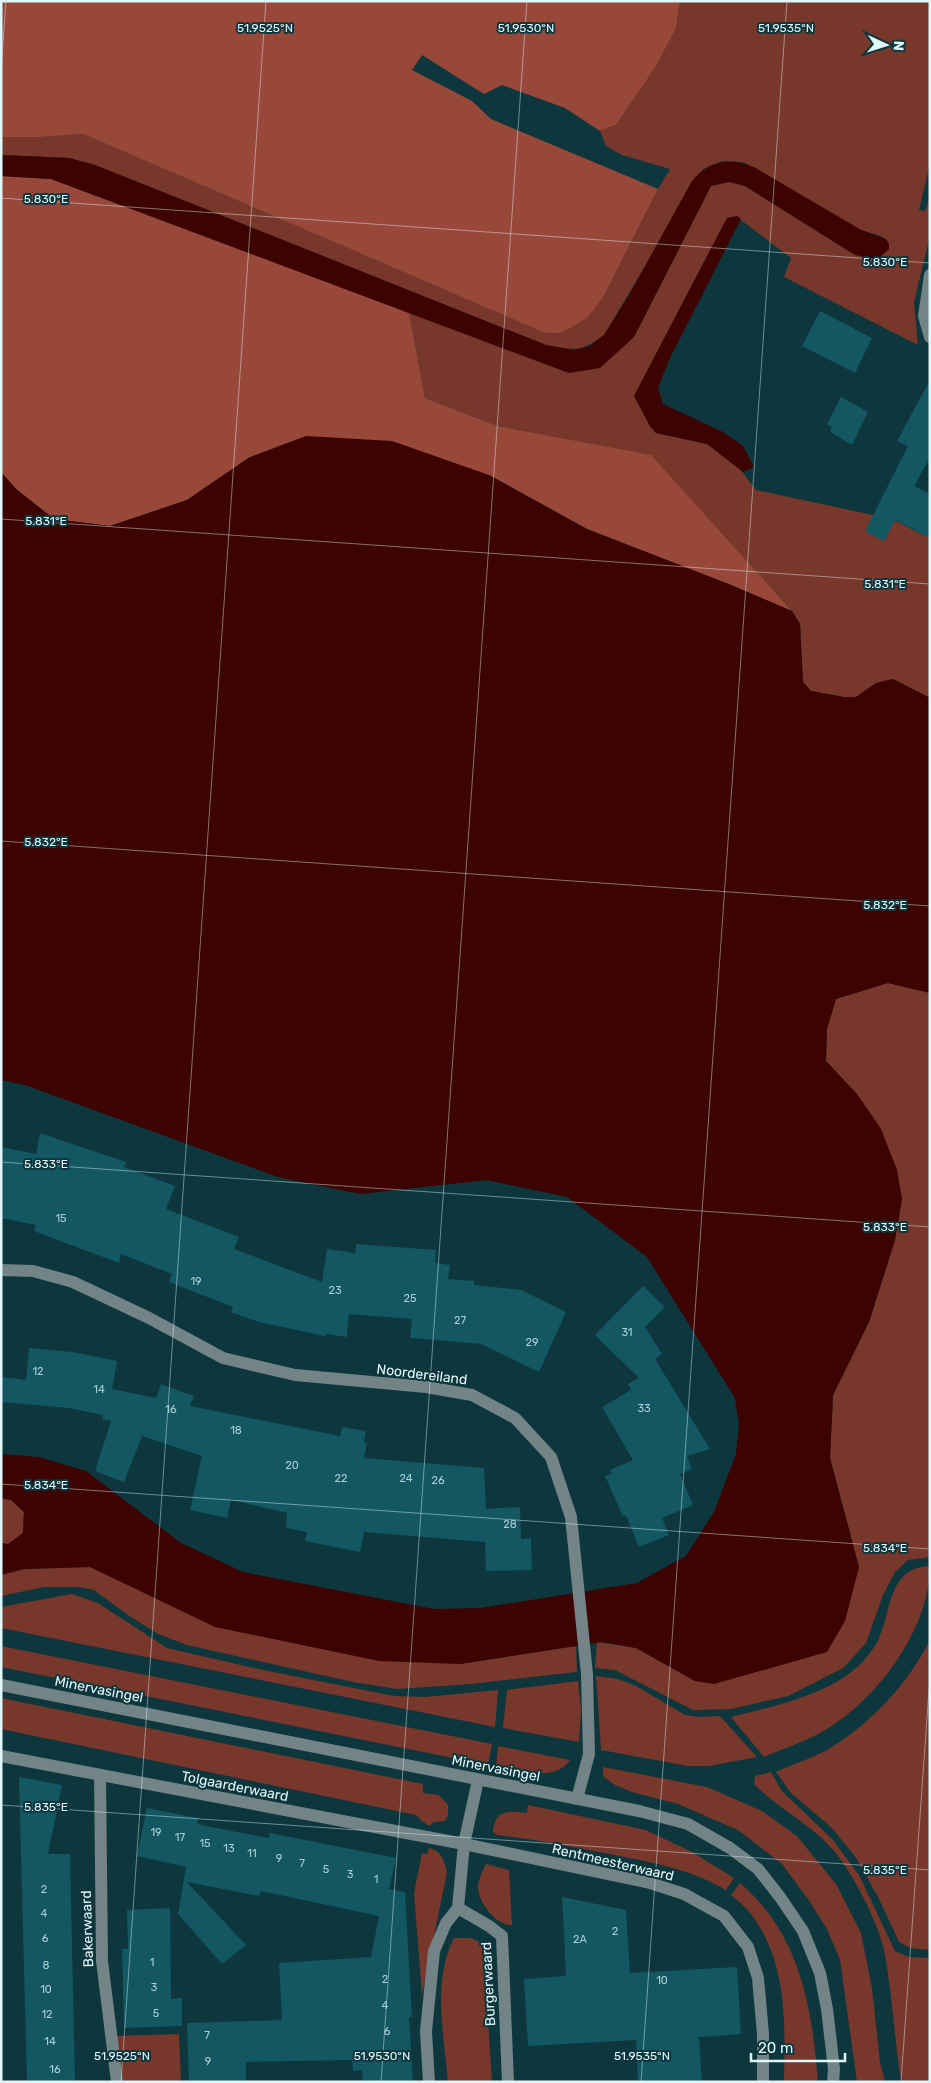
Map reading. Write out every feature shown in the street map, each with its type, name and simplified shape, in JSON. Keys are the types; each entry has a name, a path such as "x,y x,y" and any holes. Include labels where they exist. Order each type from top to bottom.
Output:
{"street":[{"path":"930,275 924,316 930,337"},
{"name":"Noordereiland","path":"1,1270 33,1271 73,1282 149,1318 223,1358 295,1375 426,1387 472,1395 515,1418 551,1457 571,1517 585,1656 589,1754 577,1799"},
{"name":"Minervasingel","path":"1,1684 577,1799 688,1824 730,1848 758,1869 803,1931 820,1973 827,2008 833,2075 838,2082"},
{"name":"Tolgaarderwaard","path":"1,1756 464,1844"},
{"name":"Bakerwaard","path":"100,1775 102,1961 117,2082"},
{"path":"429,2082 426,2031 434,1952 446,1923 458,1908 464,1844 478,1780"},
{"name":"Rentmeesterwaard","path":"464,1844 650,1883 684,1894 724,1916 748,1947 758,1978 763,2034 763,2082"},
{"name":"Burgerwaard","path":"458,1908 502,1936 508,2082"}],"shaded area":[{"path":"1,1 680,1 676,28 657,65 616,125 600,131 565,108 502,85 484,94 422,55 412,70 472,101 491,119 658,189 604,296 587,318 561,333 545,333 83,134 1,137"},
{"path":"680,1 930,1 930,164 919,210 925,211 930,197 930,236 914,302 918,345 784,277 791,258 737,217 727,218 634,396 650,426 656,433 707,444 740,469 756,490 873,515 891,524 894,520 925,536 930,527 930,698 893,679 876,683 856,697 844,697 811,691 803,682 800,624 792,611 651,456 498,426 425,398 409,312 569,373 634,337 711,186 729,182 745,186 855,255 889,244 881,236 861,230 743,162 722,161 703,169 604,335 589,345 570,349 546,345 95,165 69,158 1,155 1,137 83,134 545,333 561,333 604,296 670,169 622,155 606,146 600,131 616,125 657,65 676,28"},
{"path":"1,155 69,158 95,165 546,345 574,350 590,346 604,335 629,295 692,181 706,169 720,162 736,162 754,167 861,230 886,239 889,249 877,260 855,255 745,186 729,182 711,186 634,337 600,368 569,373 51,179 1,176"},
{"path":"1,176 51,179 409,312 425,398 498,426 651,455 792,611 587,529 489,475 250,457 187,500 110,526 54,519 16,489 1,472"},
{"path":"737,216 741,219 670,358 658,387 663,404 723,432 743,446 754,467 743,472 707,444 656,433 650,426 634,396 727,218"},
{"path":"306,436 392,441 489,475 587,529 792,611 800,624 803,682 811,691 844,697 856,697 876,683 893,679 930,698 930,993 888,983 836,999 827,1029 826,1061 857,1094 881,1129 897,1170 902,1199 895,1240 869,1322 833,1395 830,1458 859,1567 845,1621 827,1652 714,1684 695,1681 636,1648 602,1642 460,1664 379,1661 215,1627 90,1567 24,1569 1,1575 1,1543 8,1544 23,1533 24,1512 11,1500 1,1498 1,1454 39,1457 86,1471 181,1543 243,1572 434,1609 481,1608 637,1583 686,1556 714,1512 736,1454 739,1424 735,1398 647,1257 567,1197 487,1180 360,1194 278,1177 25,1085 1,1080 1,472 16,489 54,519 110,526 187,500 250,457"},
{"path":"888,983 930,993 930,1557 908,1560 895,1572 883,1595 866,1643 843,1668 788,1696 731,1709 693,1710 615,1670 595,1668 597,1642 636,1648 695,1681 859,1567 830,1458 833,1395 869,1322 895,1240 902,1199 856,1094 826,1061 827,1028 836,999"},
{"path":"1,1498 11,1500 24,1512 23,1533 8,1544 1,1543"},
{"path":"930,1566 928,1590 921,1615 910,1639 896,1662 879,1684 841,1720 820,1733 764,1757 731,1717 786,1703 842,1679 857,1667 874,1647 898,1583 906,1574 916,1569"},
{"path":"90,1567 136,1588 460,1664 576,1646 577,1672 471,1684 397,1689 353,1682 187,1645 158,1634 94,1590 80,1587 44,1587 1,1596 1,1575 24,1569"},
{"path":"72,1594 98,1603 167,1648 263,1670 394,1696 425,1697 498,1690 495,1727 1,1628 1,1607"},
{"path":"930,1640 930,1950 910,1948 899,1942 879,1899 857,1859 832,1828 791,1793 776,1772 829,1749 874,1715 911,1672"},
{"path":"1,1646 492,1744 488,1765 1,1667"},
{"path":"596,1676 618,1679 636,1686 685,1715 701,1717 720,1716 757,1757 709,1766 688,1766 601,1750"},
{"path":"578,1681 581,1709 579,1742 503,1728 507,1690"},
{"path":"1,1698 423,1784 423,1793 439,1795 448,1805 448,1816 444,1821 433,1822 430,1826 416,1815 1,1729"},
{"path":"498,1746 570,1760 563,1767 546,1773 525,1772 496,1767"},
{"path":"603,1767 707,1787 762,1811 797,1836 836,1884 861,1933 872,1988 880,2062 885,2082 857,2082 840,1960 827,1929 782,1864 738,1830 678,1804 632,1792 615,1785 603,1776"},
{"path":"771,1772 782,1791 832,1839 859,1875 895,1951 909,1957 930,1958 930,2082 902,2082 887,1965 881,1939 871,1912 842,1861 826,1842 754,1784 755,1776"},
{"path":"528,1805 646,1830 692,1852 734,1878 726,1890 698,1876 656,1864 554,1843 497,1835 493,1832 494,1824 499,1815 508,1812 527,1813"},
{"path":"429,1848 440,1854 447,1872 422,1995 414,1893 422,1853 427,1854"},
{"path":"486,1864 509,1870 512,1925 500,1922 494,1917 481,1899 478,1884"},
{"path":"740,1883 760,1903 777,1925 799,1974 812,2026 818,2082 784,2082 784,2016 778,1973 763,1933 749,1911 731,1895"},
{"path":"454,1938 471,1938 483,1944 492,2082 448,2082 442,2028 441,1990 447,1955"},
{"path":"179,2034 181,2082 123,2082 115,2036"}],"building":[{"path":"820,311 872,338 855,373 802,346"},
{"path":"930,380 930,458 914,486 930,494 930,538 895,520 884,541 865,531 908,446 897,441"},
{"path":"841,397 868,412 852,445 830,432 832,427 827,424"},
{"path":"40,1133 126,1162 124,1167 175,1186 166,1209 239,1237 234,1249 322,1282 327,1249 355,1253 356,1244 436,1250 435,1263 450,1265 448,1279 474,1281 474,1285 521,1290 566,1312 539,1372 481,1344 410,1338 412,1319 349,1314 347,1337 326,1334 325,1336 259,1322 231,1312 233,1307 169,1282 172,1274 121,1254 119,1263 34,1231 36,1225 1,1218 1,1147 36,1154"},
{"path":"643,1286 665,1307 645,1327 662,1354 655,1359 710,1449 687,1456 692,1469 680,1474 693,1505 662,1518 669,1535 639,1547 626,1515 623,1516 605,1476 612,1474 610,1470 633,1460 602,1407 631,1390 628,1384 639,1378 595,1335"},
{"path":"29,1348 73,1352 117,1361 112,1389 156,1398 161,1384 194,1396 190,1406 340,1436 342,1427 366,1431 364,1442 367,1443 364,1458 484,1468 486,1509 520,1507 521,1539 531,1538 532,1570 486,1571 485,1542 364,1532 360,1552 305,1541 307,1532 286,1528 287,1513 231,1500 227,1518 190,1510 202,1456 142,1436 124,1482 95,1471 111,1421 102,1419 103,1415 69,1408 1,1402 1,1377 26,1380"},
{"path":"19,1777 62,1785 48,1854 70,1854 75,2082 27,2082"},
{"path":"147,1808 198,1818 197,1824 221,1829 269,1838 270,1833 396,1858 389,1889 405,1892 412,2017 409,2017 413,2082 363,2082 362,2070 353,2071 352,2060 246,2062 246,2082 189,2082 187,2023 282,2020 279,1963 371,1957 379,1916 261,1891 259,1896 187,1882 246,1945 222,1964 178,1914 186,1867 137,1856"},
{"path":"562,1897 626,1910 630,1973 737,1967 741,2034 699,2037 702,2082 638,2082 636,2040 528,2046 524,1979 566,1976"},
{"path":"170,1908 171,1999 182,1998 182,2026 124,2028 122,1949 128,1949 127,1910"}]}
